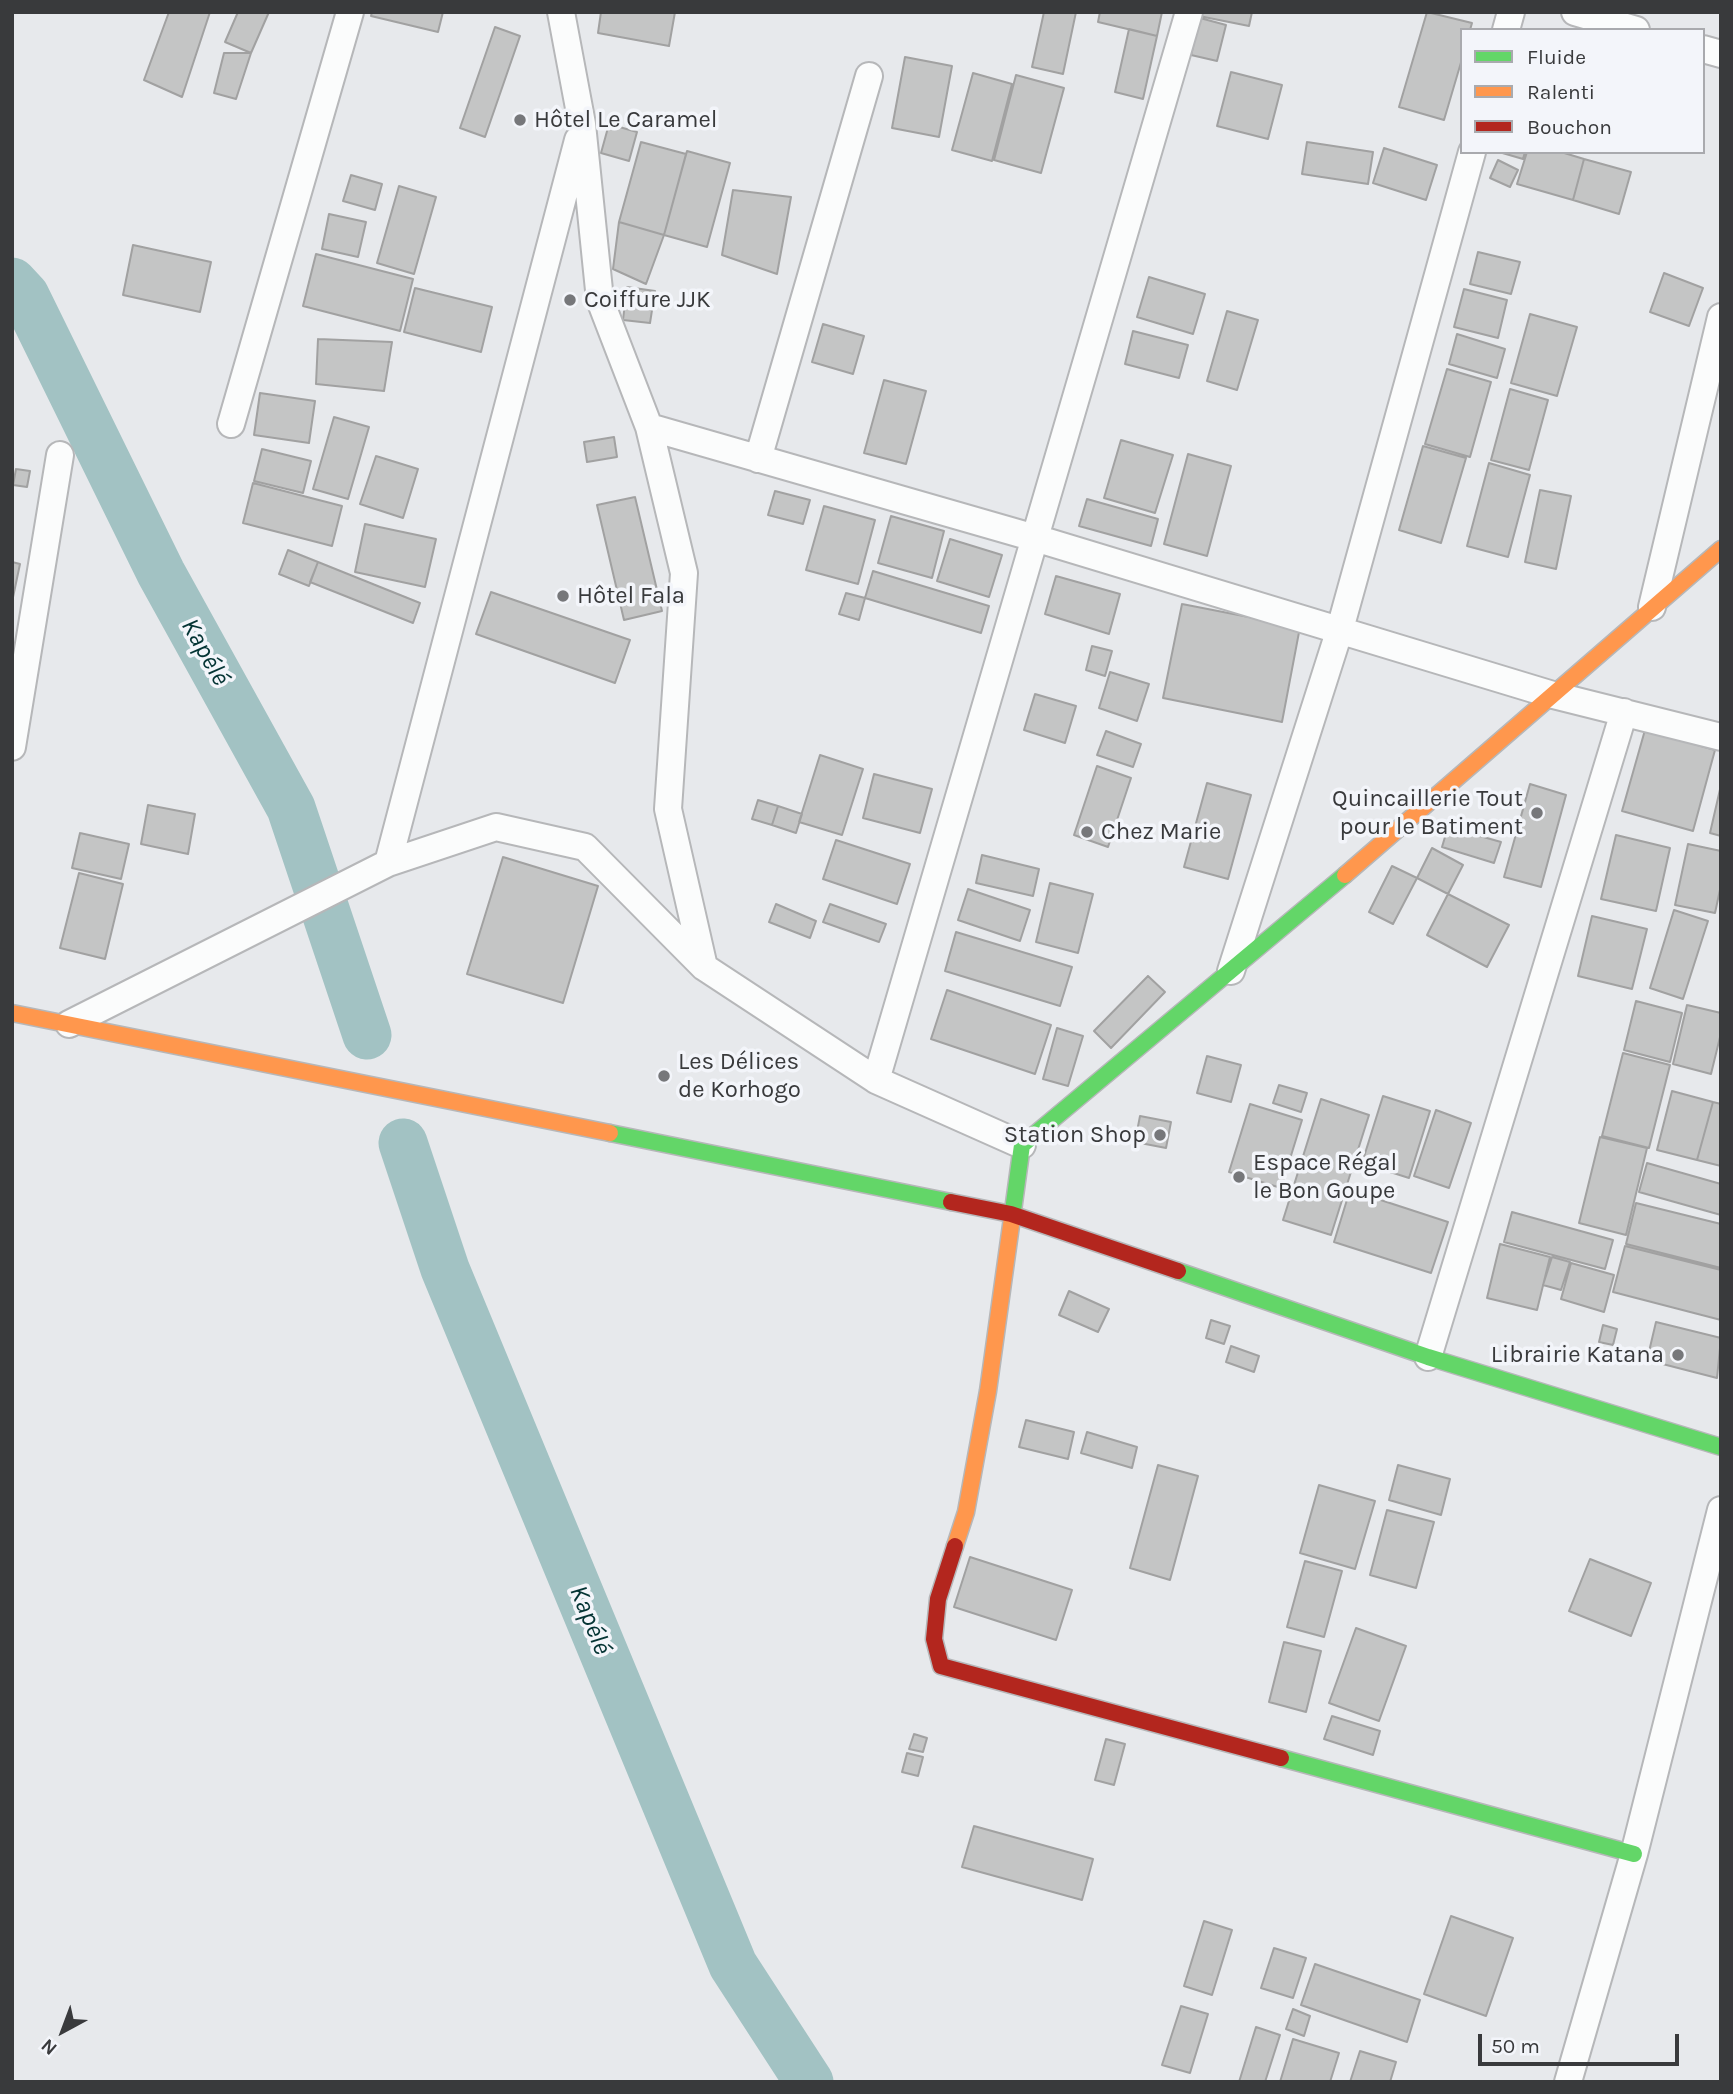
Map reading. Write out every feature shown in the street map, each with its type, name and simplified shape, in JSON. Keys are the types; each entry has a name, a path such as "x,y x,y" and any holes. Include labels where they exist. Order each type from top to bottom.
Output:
{"street":[{"path":"231,424 350,12"},
{"path":"561,12 582,124 600,300 649,428 684,573 668,808 705,967"},
{"path":"570,55 581,12"},
{"path":"876,1080 1189,12"},
{"path":"1575,12 1629,28"},
{"path":"758,459 869,76"},
{"path":"388,863 582,124"},
{"path":"1231,972 1340,629 1471,154"},
{"path":"1652,607 1721,317"},
{"path":"649,428 1035,538 1553,695 1721,737"},
{"path":"12,747 60,455"},
{"path":"1634,1854 941,1666 934,1639 938,1599 966,1512 988,1391 1022,1145 1231,972 1721,549"},
{"path":"1428,1357 1624,712"},
{"path":"69,1024 388,863 496,827 585,847 705,967 876,1080 1022,1145"},
{"path":"12,1013 1011,1214 1428,1357 1721,1447"},
{"path":"1568,2082 1634,1854 1721,1510"}],"building":[{"path":"169,12 210,12 182,97 144,80"},
{"path":"238,12 269,12 251,53 225,42"},
{"path":"372,12 443,12 438,32 371,16"},
{"path":"601,12 675,12 669,46 598,33"},
{"path":"1044,12 1076,12 1063,74 1032,67"},
{"path":"1100,12 1162,12 1157,36 1098,22"},
{"path":"1200,12 1252,12 1249,26 1199,16"},
{"path":"1427,12 1472,23 1471,28 1460,28 1460,66 1444,120 1399,107"},
{"path":"1200,18 1226,25 1217,61 1191,55"},
{"path":"495,27 520,36 485,137 460,128"},
{"path":"1129,29 1157,36 1143,99 1115,92"},
{"path":"224,53 251,53 236,99 214,93"},
{"path":"905,57 952,66 939,137 892,128"},
{"path":"1231,72 1282,85 1268,139 1217,126"},
{"path":"973,73 1012,84 992,161 952,150"},
{"path":"1016,75 1064,88 1041,173 994,160"},
{"path":"609,124 637,132 629,161 601,153"},
{"path":"641,142 686,154 664,235 619,222"},
{"path":"1307,142 1373,152 1368,184 1302,174"},
{"path":"1384,148 1437,165 1426,200 1373,183"},
{"path":"687,151 730,163 707,247 664,235"},
{"path":"1506,154 1524,154 1523,159"},
{"path":"1526,154 1568,154 1584,159 1573,200 1517,184"},
{"path":"1584,159 1631,172 1619,214 1573,200"},
{"path":"1498,160 1518,170 1510,187 1490,178"},
{"path":"351,175 382,184 375,210 343,201"},
{"path":"399,186 436,197 414,274 377,263"},
{"path":"733,190 791,197 777,274 722,255"},
{"path":"329,214 366,222 358,257 322,249"},
{"path":"619,222 664,235 646,284 613,269"},
{"path":"133,245 211,262 200,312 123,295"},
{"path":"1478,252 1520,262 1511,294 1470,284"},
{"path":"316,254 413,279 400,331 303,306"},
{"path":"1664,273 1703,288 1689,326 1650,312"},
{"path":"1149,277 1205,294 1193,334 1137,317"},
{"path":"627,287 655,291 650,323 623,320"},
{"path":"415,288 492,307 481,352 404,332"},
{"path":"1464,289 1507,300 1498,338 1454,327"},
{"path":"1227,311 1258,320 1237,390 1207,381"},
{"path":"1530,314 1577,327 1557,396 1511,383"},
{"path":"823,324 864,336 853,374 812,362"},
{"path":"1133,331 1188,345 1179,378 1125,364"},
{"path":"1457,334 1505,349 1497,378 1449,364"},
{"path":"318,339 392,342 384,391 316,384"},
{"path":"1447,369 1491,382 1470,457 1425,444"},
{"path":"884,380 926,391 906,464 864,453"},
{"path":"1510,389 1548,400 1529,470 1491,460"},
{"path":"260,393 315,401 309,443 254,435"},
{"path":"334,417 369,427 348,499 313,489"},
{"path":"614,437 617,457 587,462 584,442"},
{"path":"1121,440 1173,455 1155,513 1104,498"},
{"path":"1423,446 1466,458 1441,543 1399,530"},
{"path":"262,449 311,461 303,493 254,481"},
{"path":"1188,454 1231,466 1207,556 1164,544"},
{"path":"376,456 418,469 403,518 360,504"},
{"path":"1489,463 1530,475 1508,557 1467,546"},
{"path":"16,469 30,471 27,487 13,485"},
{"path":"253,483 342,506 332,546 243,523"},
{"path":"1540,490 1571,496 1556,569 1525,562"},
{"path":"775,491 810,500 803,524 768,515"},
{"path":"635,497 662,611 624,620 597,505"},
{"path":"1087,499 1158,519 1151,546 1079,526"},
{"path":"824,506 875,520 858,584 806,570"},
{"path":"891,516 944,531 932,578 878,563"},
{"path":"365,524 436,539 425,587 355,572"},
{"path":"950,539 1002,555 989,597 937,581"},
{"path":"288,550 318,562 309,586 279,574"},
{"path":"12,562 20,564 12,602"},
{"path":"318,562 420,603 413,623 310,582"},
{"path":"873,571 989,606 981,633 865,598"},
{"path":"1056,576 1120,594 1109,634 1045,614"},
{"path":"491,592 630,640 615,683 476,634"},
{"path":"846,593 865,598 859,620 839,614"},
{"path":"1182,604 1300,627 1282,722 1163,698"},
{"path":"1092,646 1112,651 1105,676 1086,670"},
{"path":"1110,672 1149,684 1137,721 1099,708"},
{"path":"1035,694 1076,706 1065,743 1024,730"},
{"path":"1645,730 1715,750 1693,831 1622,811"},
{"path":"1106,731 1141,744 1133,767 1097,755"},
{"path":"820,755 863,769 842,835 799,822"},
{"path":"1097,766 1131,778 1108,847 1074,835"},
{"path":"874,774 932,789 920,833 863,818"},
{"path":"1207,783 1251,795 1228,879 1184,867"},
{"path":"1530,784 1566,795 1541,887 1504,877"},
{"path":"1721,785 1721,836 1710,833"},
{"path":"758,800 778,806 772,825 752,819"},
{"path":"148,805 195,814 188,854 141,844"},
{"path":"778,806 802,814 796,833 772,825"},
{"path":"1448,827 1501,842 1494,863 1442,847"},
{"path":"80,833 129,844 121,879 72,868"},
{"path":"1616,835 1670,848 1656,911 1601,899"},
{"path":"836,840 910,864 897,904 823,879"},
{"path":"1688,844 1721,851 1721,885 1715,913 1675,905"},
{"path":"1432,848 1463,865 1448,894 1417,878"},
{"path":"982,855 1039,869 1033,896 976,883"},
{"path":"503,857 598,886 563,1003 467,974"},
{"path":"1392,866 1417,878 1393,924 1369,912"},
{"path":"79,873 123,884 105,959 60,948"},
{"path":"1050,883 1093,894 1078,953 1036,942"},
{"path":"968,889 1030,910 1020,941 958,920"},
{"path":"1448,894 1509,925 1487,967 1427,935"},
{"path":"776,904 816,921 810,938 769,922"},
{"path":"830,904 886,924 879,942 823,922"},
{"path":"1674,910 1708,921 1683,999 1650,988"},
{"path":"1592,916 1647,929 1632,989 1578,976"},
{"path":"956,932 1072,967 1060,1006 945,971"},
{"path":"1148,976 1165,992 1111,1048 1094,1031"},
{"path":"947,990 1051,1025 1035,1074 931,1039"},
{"path":"1636,1001 1682,1013 1670,1062 1624,1050"},
{"path":"1687,1005 1721,1013 1721,1033 1711,1074 1673,1064"},
{"path":"1057,1028 1083,1036 1068,1086 1043,1079"},
{"path":"1623,1053 1670,1065 1649,1148 1602,1136"},
{"path":"1207,1056 1241,1065 1231,1102 1197,1093"},
{"path":"1279,1085 1307,1093 1301,1112 1273,1103"},
{"path":"1672,1091 1713,1102 1697,1160 1657,1150"},
{"path":"1383,1096 1430,1111 1409,1178 1362,1163"},
{"path":"1321,1099 1369,1115 1331,1235 1283,1220"},
{"path":"1713,1102 1721,1104 1721,1166 1697,1160"},
{"path":"1250,1104 1302,1120 1281,1188 1229,1172"},
{"path":"1436,1110 1471,1123 1449,1188 1414,1176"},
{"path":"1140,1116 1171,1122 1166,1148 1135,1142"},
{"path":"1600,1137 1647,1148 1626,1235 1579,1223"},
{"path":"1647,1163 1721,1184 1721,1215 1639,1192"},
{"path":"1350,1190 1448,1222 1431,1273 1334,1242"},
{"path":"1636,1203 1721,1224 1721,1268 1626,1244"},
{"path":"1512,1212 1613,1240 1605,1269 1504,1242"},
{"path":"1500,1244 1550,1257 1537,1310 1487,1298"},
{"path":"1625,1246 1721,1270 1721,1320 1613,1292"},
{"path":"1552,1257 1570,1262 1561,1290 1543,1285"},
{"path":"1571,1263 1614,1275 1604,1312 1561,1299"},
{"path":"1069,1291 1109,1309 1098,1332 1059,1315"},
{"path":"1211,1320 1230,1326 1224,1344 1206,1338"},
{"path":"1656,1322 1721,1338 1717,1378 1647,1360"},
{"path":"1603,1325 1617,1329 1613,1345 1599,1342"},
{"path":"1231,1346 1259,1356 1254,1372 1226,1362"},
{"path":"1026,1420 1074,1432 1068,1459 1019,1447"},
{"path":"1087,1432 1137,1447 1132,1468 1081,1453"},
{"path":"1158,1465 1198,1476 1170,1580 1130,1568"},
{"path":"1398,1465 1450,1479 1441,1515 1389,1500"},
{"path":"1319,1485 1375,1501 1355,1569 1300,1553"},
{"path":"1387,1510 1434,1522 1416,1588 1370,1575"},
{"path":"970,1557 1072,1590 1056,1640 954,1607"},
{"path":"1590,1559 1651,1583 1631,1636 1569,1611"},
{"path":"1305,1561 1342,1571 1324,1637 1287,1627"},
{"path":"1356,1628 1406,1646 1379,1721 1329,1703"},
{"path":"1284,1642 1321,1651 1306,1712 1269,1702"},
{"path":"1332,1716 1380,1731 1373,1755 1324,1739"},
{"path":"914,1734 927,1738 923,1752 909,1749"},
{"path":"1106,1739 1125,1744 1114,1785 1095,1780"},
{"path":"907,1753 923,1757 918,1776 902,1772"},
{"path":"974,1826 1093,1859 1082,1900 962,1867"},
{"path":"1451,1916 1513,1938 1486,2016 1424,1994"},
{"path":"1204,1921 1232,1930 1212,1995 1184,1986"},
{"path":"1274,1948 1306,1958 1293,1998 1261,1988"},
{"path":"1315,1964 1420,2000 1407,2042 1301,2005"},
{"path":"1181,2006 1208,2014 1190,2073 1162,2065"},
{"path":"1293,2009 1310,2016 1304,2036 1286,2029"},
{"path":"1256,2027 1280,2035 1265,2082 1239,2082"},
{"path":"1293,2039 1339,2053 1330,2082 1280,2082"},
{"path":"1360,2051 1396,2062 1390,2082 1350,2082"}],"waterway":[{"name":"Kapélé","path":"12,282 25,296 161,573 291,808 367,1035"},
{"name":"Kapélé","path":"403,1143 445,1269 733,1965 809,2082"}],"traffic: fast":[{"path":"1012,1218 1022,1145 1345,875"},
{"path":"610,1133 951,1202"},
{"path":"1178,1271 1428,1357 1721,1447"},
{"path":"1281,1758 1634,1854"}],"traffic: slow":[{"path":"1345,875 1721,549"},
{"path":"12,1013 610,1133"},
{"path":"955,1546 966,1512 988,1391 1012,1218"}],"traffic: jam":[{"path":"951,1202 1011,1214 1178,1271"},
{"path":"955,1546 938,1599 934,1639 941,1666 1281,1758"}],"place":[{"name":"Hôtel Le Caramel","path":"520,120"},
{"name":"Coiffure JJK","path":"570,300"},
{"name":"Hôtel Fala","path":"563,596"},
{"name":"Quincaillerie Tout pour le Batiment","path":"1537,813"},
{"name":"Chez Marie","path":"1087,832"},
{"name":"Les Délices de Korhogo","path":"664,1076"},
{"name":"Station Shop","path":"1160,1135"},
{"name":"Espace Régal le Bon Goupe","path":"1239,1177"},
{"name":"Librairie Katana","path":"1678,1355"}]}
